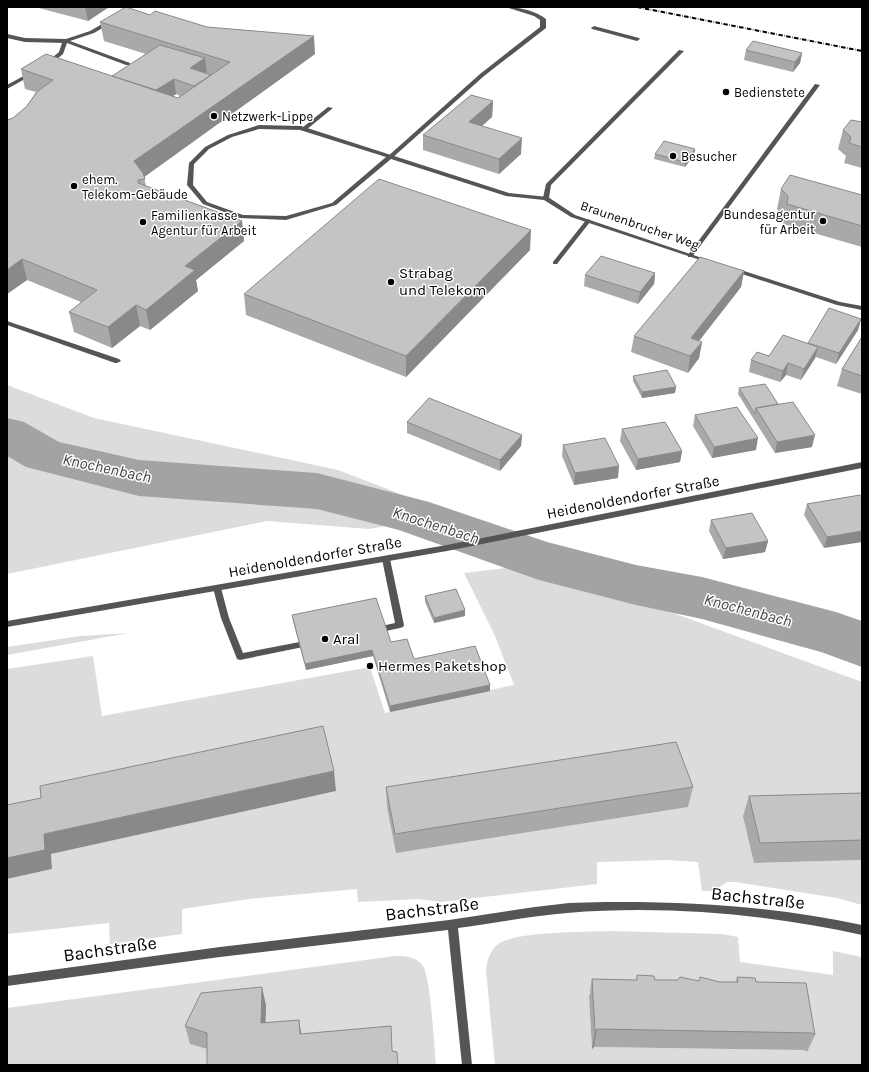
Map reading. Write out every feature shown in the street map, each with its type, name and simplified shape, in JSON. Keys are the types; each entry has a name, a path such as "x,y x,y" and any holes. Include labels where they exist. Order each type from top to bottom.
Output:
{"street":[{"path":"389,158 482,75 543,28 543,19 536,15 509,7"},
{"path":"44,66 61,53 66,41 92,32 116,18"},
{"path":"594,28 637,39"},
{"path":"7,36 25,40 66,41 128,64"},
{"path":"546,198 548,185 681,51"},
{"path":"7,87 37,70"},
{"path":"690,256 817,85"},
{"path":"304,129 330,108"},
{"name":"Braunenbrucher Weg","path":"389,158 334,204 286,218 242,217 205,203 190,185 192,164 207,148 230,136 259,127 304,129 389,158 508,195 546,198 573,216 713,263"},
{"path":"555,263 588,221"},
{"path":"728,268 839,304 862,308"},
{"path":"7,323 117,361"},
{"name":"Heidenoldendorfer Straße","path":"7,624 447,548 862,465"},
{"path":"370,631 400,625 386,559"},
{"path":"217,588 225,618 240,658 316,642"},
{"name":"Bachstraße","path":"7,981 567,908 667,906 779,915 862,930"},
{"path":"453,924 467,1065"}],"shaded area":[{"path":"7,385 94,418 338,470 452,514 369,529 267,521 7,574"},
{"path":"506,568 643,602 862,682 862,812 754,863 862,860 862,905 837,898 735,882 727,882 714,891 702,891 698,862 668,860 597,862 597,884 441,902 419,899 358,902 357,889 249,899 182,909 182,934 110,944 109,923 7,934 7,879 52,869 51,854 336,791 7,827 7,669 93,656 102,716 370,667 385,713 514,685 495,636 464,573"},
{"path":"129,633 7,655 7,647 80,636"},
{"path":"609,931 722,934 738,937 740,962 833,975 833,951 862,957 862,1065 495,1065 486,970 492,950 505,940 518,937 550,933","holes":["589,992 797,996 807,1052 804,1050 592,1048"]},
{"path":"395,956 414,958 423,966 426,973 430,998 436,1065 393,1065 195,1045 212,1051 212,1065 7,1065 7,1008"}],"building":[{"name":"ehem. Telekom-Gebäude","path":"126,7 150,15 155,11 207,27 314,36 134,161 143,173 145,179 138,180 138,183 242,221 185,266 195,270 146,310 136,305 108,327 69,312 97,290 22,259 7,270 7,120 13,118 26,107 38,91 53,80 21,69 46,54 178,98 230,62 100,22"},
{"path":"753,41 802,53 795,62 746,50"},
{"path":"160,45 205,58 190,68 211,75 194,86 174,79 156,90 112,76"},
{"path":"471,95 493,101 469,122 522,138 499,159 423,135"},
{"path":"851,120 862,122 862,147 849,143 851,137 843,130"},
{"path":"664,141 695,149 685,162 655,154"},
{"path":"790,175 862,195 862,226 787,204 788,196 781,189"},
{"name":"Strabag und Telekom","path":"379,179 531,230 406,356 244,294"},
{"path":"601,256 655,273 640,292 585,275"},
{"path":"700,257 744,271 691,338 702,342 690,356 634,336"},
{"path":"829,308 861,319 839,353 808,343"},
{"path":"783,335 818,347 804,369 788,363 783,371 751,360 757,352 769,356"},
{"path":"862,337 862,376 842,369"},
{"path":"667,370 676,387 642,392 633,376"},
{"path":"765,384 778,404 756,408 755,414 739,388"},
{"path":"429,398 522,435 500,460 407,422"},
{"path":"793,402 815,435 777,442 756,408"},
{"path":"737,407 758,438 714,447 695,415"},
{"path":"665,422 682,451 638,459 622,429"},
{"path":"605,438 619,466 575,473 563,445"},
{"path":"860,495 862,498 862,531 827,537 807,504"},
{"path":"752,513 768,541 726,548 711,520"},
{"path":"456,589 465,610 434,618 425,596"},
{"path":"376,598 391,642 407,639 414,659 475,646 490,685 390,706 372,650 305,664 292,615"},
{"path":"323,726 334,771 44,834 45,850 7,858 7,805 41,798 40,786"},
{"path":"676,742 693,787 395,834 386,787"},
{"path":"862,793 862,840 760,843 749,796"},
{"path":"637,975 654,976 655,980 678,980 680,977 699,981 700,977 720,982 738,982 737,977 755,978 756,982 806,983 815,1035 812,1033 597,1029 595,1031 592,979 637,980"},
{"path":"262,987 261,1023 299,1020 300,1034 391,1026 392,1051 397,1052 398,1065 207,1065 207,1033 185,1026 201,993"}],"waterway":[{"name":"Knochenbach","path":"7,434 44,455 139,478 317,491 411,515 539,560 636,585 702,598 836,634 862,645"}],"railway":[{"path":"637,7 862,51"}],"place":[{"name":"Bedienstete","path":"726,92"},
{"name":"Netzwerk-Lippe","path":"214,116"},
{"name":"Besucher","path":"673,156"},
{"name":"ehem. Telekom-Gebäude","path":"74,186"},
{"name":"Bundesagentur für Arbeit","path":"823,221"},
{"name":"Familienkasse Agentur für Arbeit","path":"143,222"},
{"name":"Strabag und Telekom","path":"391,282"},
{"name":"Aral","path":"325,639"},
{"name":"Hermes Paketshop","path":"370,666"}]}
